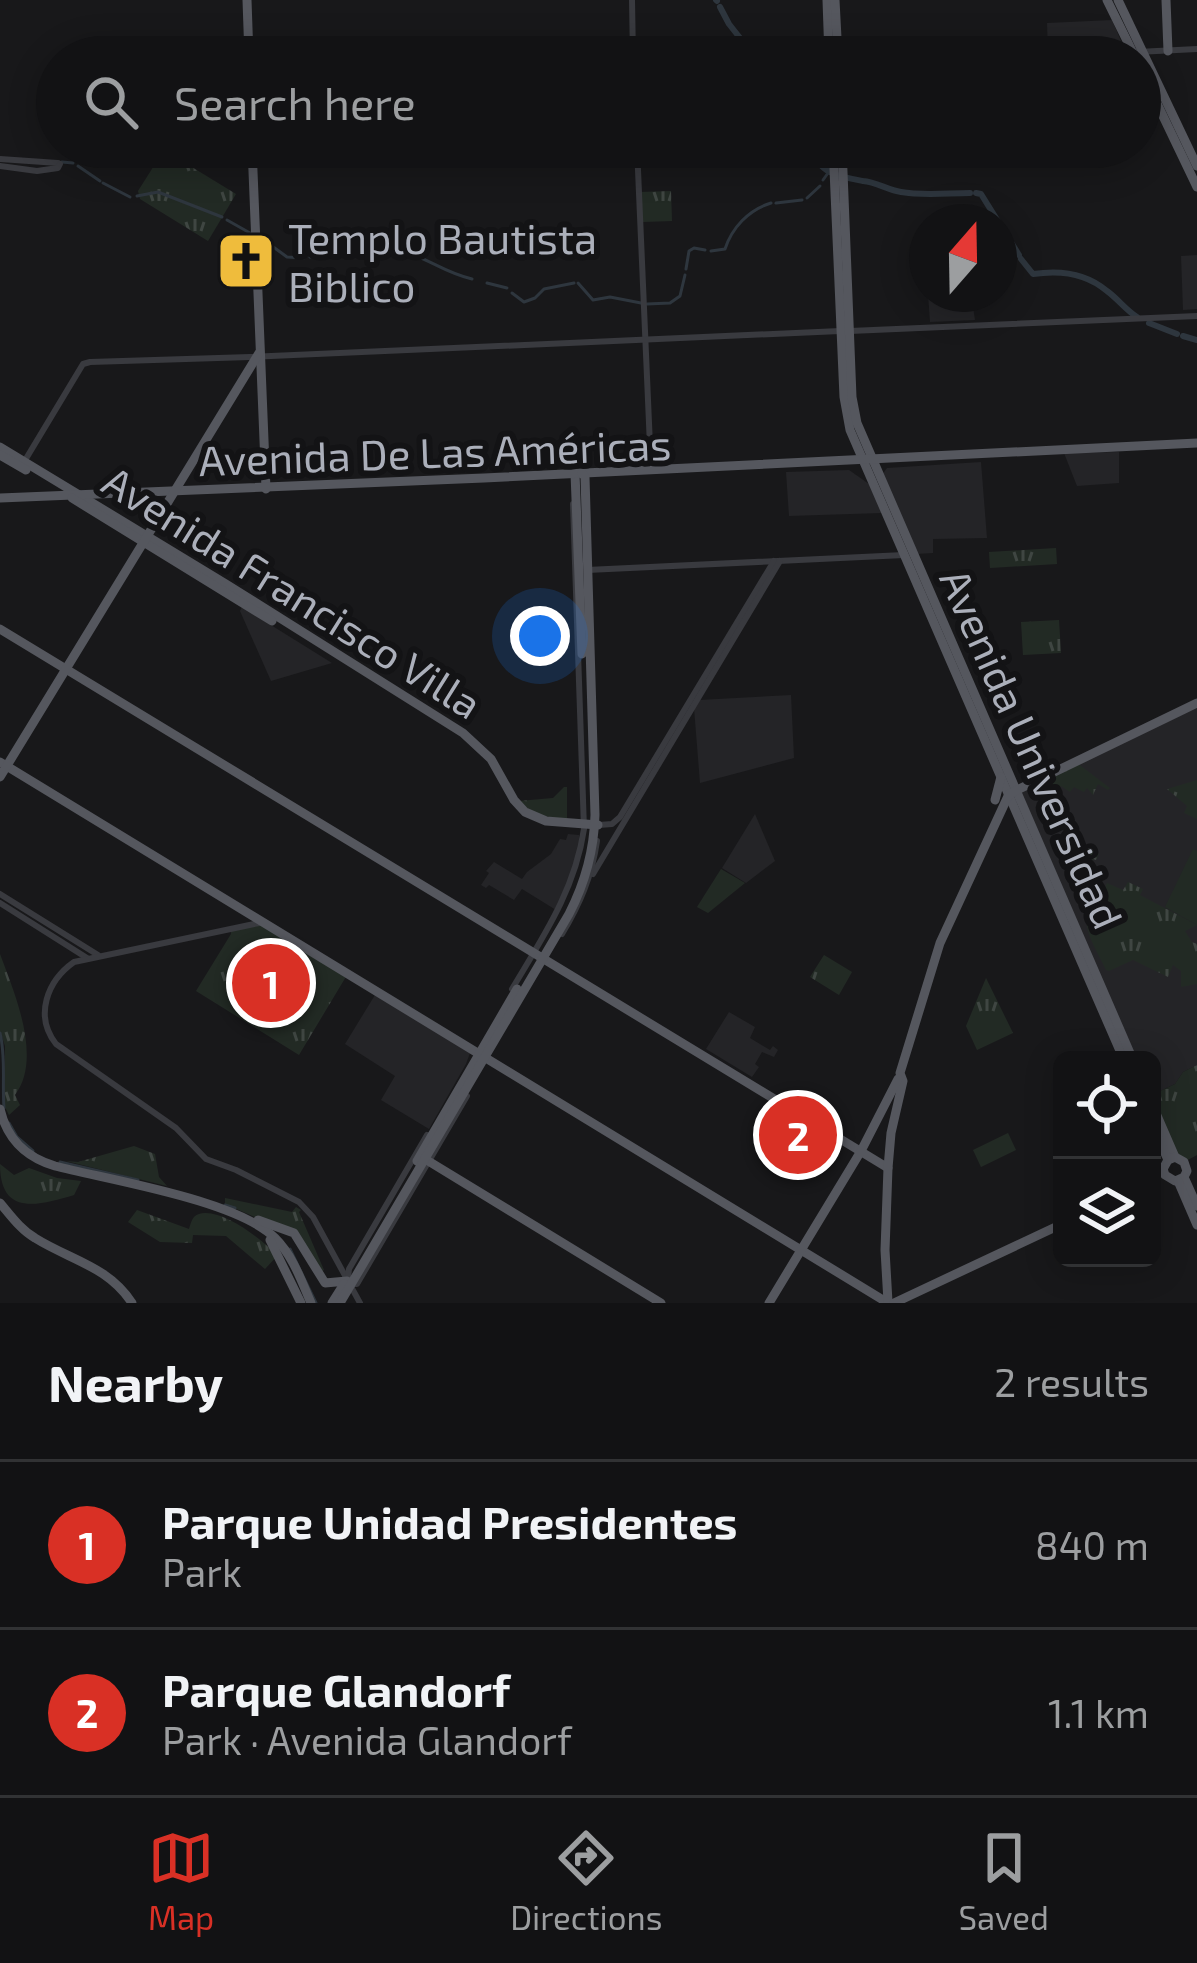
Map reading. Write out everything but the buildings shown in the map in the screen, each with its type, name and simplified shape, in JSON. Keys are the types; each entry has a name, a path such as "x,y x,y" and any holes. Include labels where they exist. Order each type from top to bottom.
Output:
{"main road":[{"path":"247,0 248,36"},
{"path":"830,36 831,0"},
{"path":"831,0 835,36"},
{"path":"1108,0 1127,36"},
{"path":"1118,0 1131,36"},
{"path":"1166,0 1168,50"},
{"path":"1161,99 1197,166"},
{"path":"1161,111 1197,187"},
{"path":"252,168 256,354 266,489"},
{"name":"Avenida Universidad","path":"839,168 844,397 860,445 875,461 876,480 904,555 1005,776"},
{"path":"0,777 2,764 256,354"},
{"path":"860,445 847,463 876,480 883,468 875,461"},
{"name":"Avenida De Las Américas","path":"0,500 579,483 875,461 1197,445"},
{"name":"Avenida Francisco Villa","path":"0,451 24,461 459,736 483,758 508,800 525,818 550,828 589,829"},
{"name":"Avenida Francisco Villa","path":"0,451 47,490 75,497"},
{"name":"Avenida De Las Américas","path":"579,483 651,470 847,463"},
{"name":"Avenida Universidad","path":"876,480 1125,1051"},
{"path":"336,1303 427,1160 482,1056 521,999 569,900 589,829 586,570 579,483"},
{"path":"579,483 589,829"},
{"name":"Avenida De Las Américas","path":"0,500 47,490"},
{"path":"0,629 888,1168"},
{"path":"770,1300 896,1086 940,943 1012,792 1197,706"},
{"path":"2,764 890,1303"},
{"path":"995,800 1005,776 1032,783"},
{"path":"1000,817 1021,813 1032,783"},
{"path":"349,1282 386,1211 541,956"},
{"path":"890,1303 885,1258 888,1168 903,1081 900,1073"},
{"path":"1,1118 12,1139 34,1159 291,1232 323,1282 349,1282"},
{"path":"1,1118 15,1149 44,1168 239,1221 270,1240 306,1303"},
{"path":"1161,1124 1197,1206"},
{"path":"1161,1138 1180,1167 1197,1225"},
{"path":"427,1160 662,1303"},
{"path":"0,1207 25,1232 100,1270 118,1284 129,1303"},
{"path":"238,1215 280,1244 295,1265 306,1303"},
{"path":"890,1303 1053,1228"}],"street":[{"path":"631,0 632,36"},
{"path":"1161,51 1197,50"},
{"path":"0,163 36,164"},
{"path":"638,168 651,470"},
{"path":"24,461 83,364 104,361 1197,316"},
{"path":"579,483 572,512 589,829"},
{"path":"586,570 904,555"},
{"path":"589,829 620,818 777,561"},
{"path":"541,956 576,911 588,882 777,561"},
{"path":"587,608 593,668 588,882"},
{"path":"0,899 98,956"},
{"path":"0,899 87,958"},
{"path":"263,922 87,958 66,968 50,989 47,1030 51,1039 176,1128 206,1159 299,1202 316,1222 360,1303"}],"shaded area":[{"path":"1112,20 1119,36 1047,36 1047,23"},
{"path":"1197,255 1197,309 1183,310 1181,256"},
{"path":"929,312 974,312 975,320 930,322"},
{"path":"1119,452 1119,483 1077,486 1064,453"},
{"path":"981,462 987,538 933,539 933,553 915,554 882,475 887,468"},
{"path":"849,470 869,484 882,513 789,516 786,472"},
{"path":"242,607 332,663 271,681"},
{"path":"791,695 794,758 700,783 694,708 699,700"},
{"path":"1197,708 1197,1065 1183,1072 1175,1084 1161,1091 1161,1051 1129,1051 1016,791"},
{"path":"755,814 775,861 746,883 722,868"},
{"path":"568,834 579,835 579,847 556,910 522,889 514,900 481,885 494,862 522,879"},
{"path":"375,995 470,1053 429,1129 381,1100 395,1076 345,1044"},
{"path":"729,1012 755,1027 750,1038 778,1050 774,1057 762,1052 752,1077 706,1049"}],"green space":[{"path":"153,168 193,168 236,194 208,241 140,199 138,191"},
{"path":"671,191 672,221 642,222 640,192"},
{"path":"1056,548 1057,564 990,568 989,552"},
{"path":"1059,620 1061,653 1023,655 1021,622"},
{"path":"1077,763 1110,788 1098,784 1093,795 1087,788 1084,792 1074,787 1070,792 1061,786 1049,796 1035,782"},
{"path":"1197,780 1197,819 1184,813 1187,806 1167,789"},
{"path":"564,787 567,819 541,815 519,801 553,798"},
{"path":"1070,840 1099,854 1090,870 1062,856"},
{"path":"1193,849 1197,851 1197,925 1165,907"},
{"path":"721,869 745,883 708,913 697,907"},
{"path":"1128,882 1143,889 1140,895 1197,925 1185,931 1197,944 1197,984 1181,987 1181,971 1173,965 1168,977 1133,960 1106,970 1089,934 1087,917 1107,883 1123,890"},
{"path":"262,923 347,975 299,1055 196,991 231,929"},
{"path":"0,954 26,1044 23,1080 15,1095 20,1105 9,1115 4,1105"},
{"path":"824,955 852,972 839,995 810,977"},
{"path":"986,978 1013,1033 977,1050 966,1026"},
{"path":"1197,1065 1197,1155 1184,1162 1175,1157 1161,1124 1161,1091 1175,1084 1183,1072"},
{"path":"794,1116 817,1129 802,1155 779,1140"},
{"path":"1008,1133 1016,1150 981,1167 973,1150"},
{"path":"134,1146 155,1154 159,1177 167,1186 66,1161 78,1162"},
{"path":"0,1164 14,1175 29,1168 81,1181 74,1195 23,1203 6,1192"},
{"path":"225,1198 301,1210 324,1270 319,1273 301,1237 225,1204"},
{"path":"137,1210 189,1229 197,1215 218,1215 252,1234 277,1256 265,1269 226,1236 193,1235 192,1243 160,1242 128,1222"}],"waterway":[{"path":"720,7 738,36"},
{"path":"81,168 100,181"},
{"path":"823,168 896,191 970,193"},
{"path":"823,180 828,173"},
{"path":"103,183 130,197"},
{"path":"807,198 820,186"},
{"path":"137,196 158,192 222,217"},
{"path":"976,193 1019,255"},
{"path":"776,203 802,200"},
{"path":"711,251 725,249 742,221 771,203"},
{"path":"227,220 250,233"},
{"path":"261,238 287,257 304,258"},
{"path":"686,269 689,251 705,250"},
{"path":"310,257 338,253"},
{"path":"344,253 371,253"},
{"path":"377,256 406,253"},
{"path":"411,254 472,279"},
{"path":"1021,259 1033,274 1062,273 1090,280 1137,317"},
{"path":"647,304 670,303 680,296 685,275"},
{"path":"487,283 507,288"},
{"path":"512,293 524,302 544,289 574,283"},
{"path":"578,283 593,300 610,297 641,303"},
{"path":"1149,323 1177,334"},
{"path":"1183,336 1197,340"},
{"path":"0,1033 4,1108"},
{"path":"9,1123 33,1151"},
{"path":"60,1162 138,1180"},
{"path":"225,1205 235,1208"},
{"path":"290,1249 316,1303"}],"place":[{"name":"Templo Bautista Biblico","path":"246,261"},
{"name":"Parque Unidad Presidentes","path":"271,983"},
{"name":"Parque Glandorf","path":"798,1135"}]}
